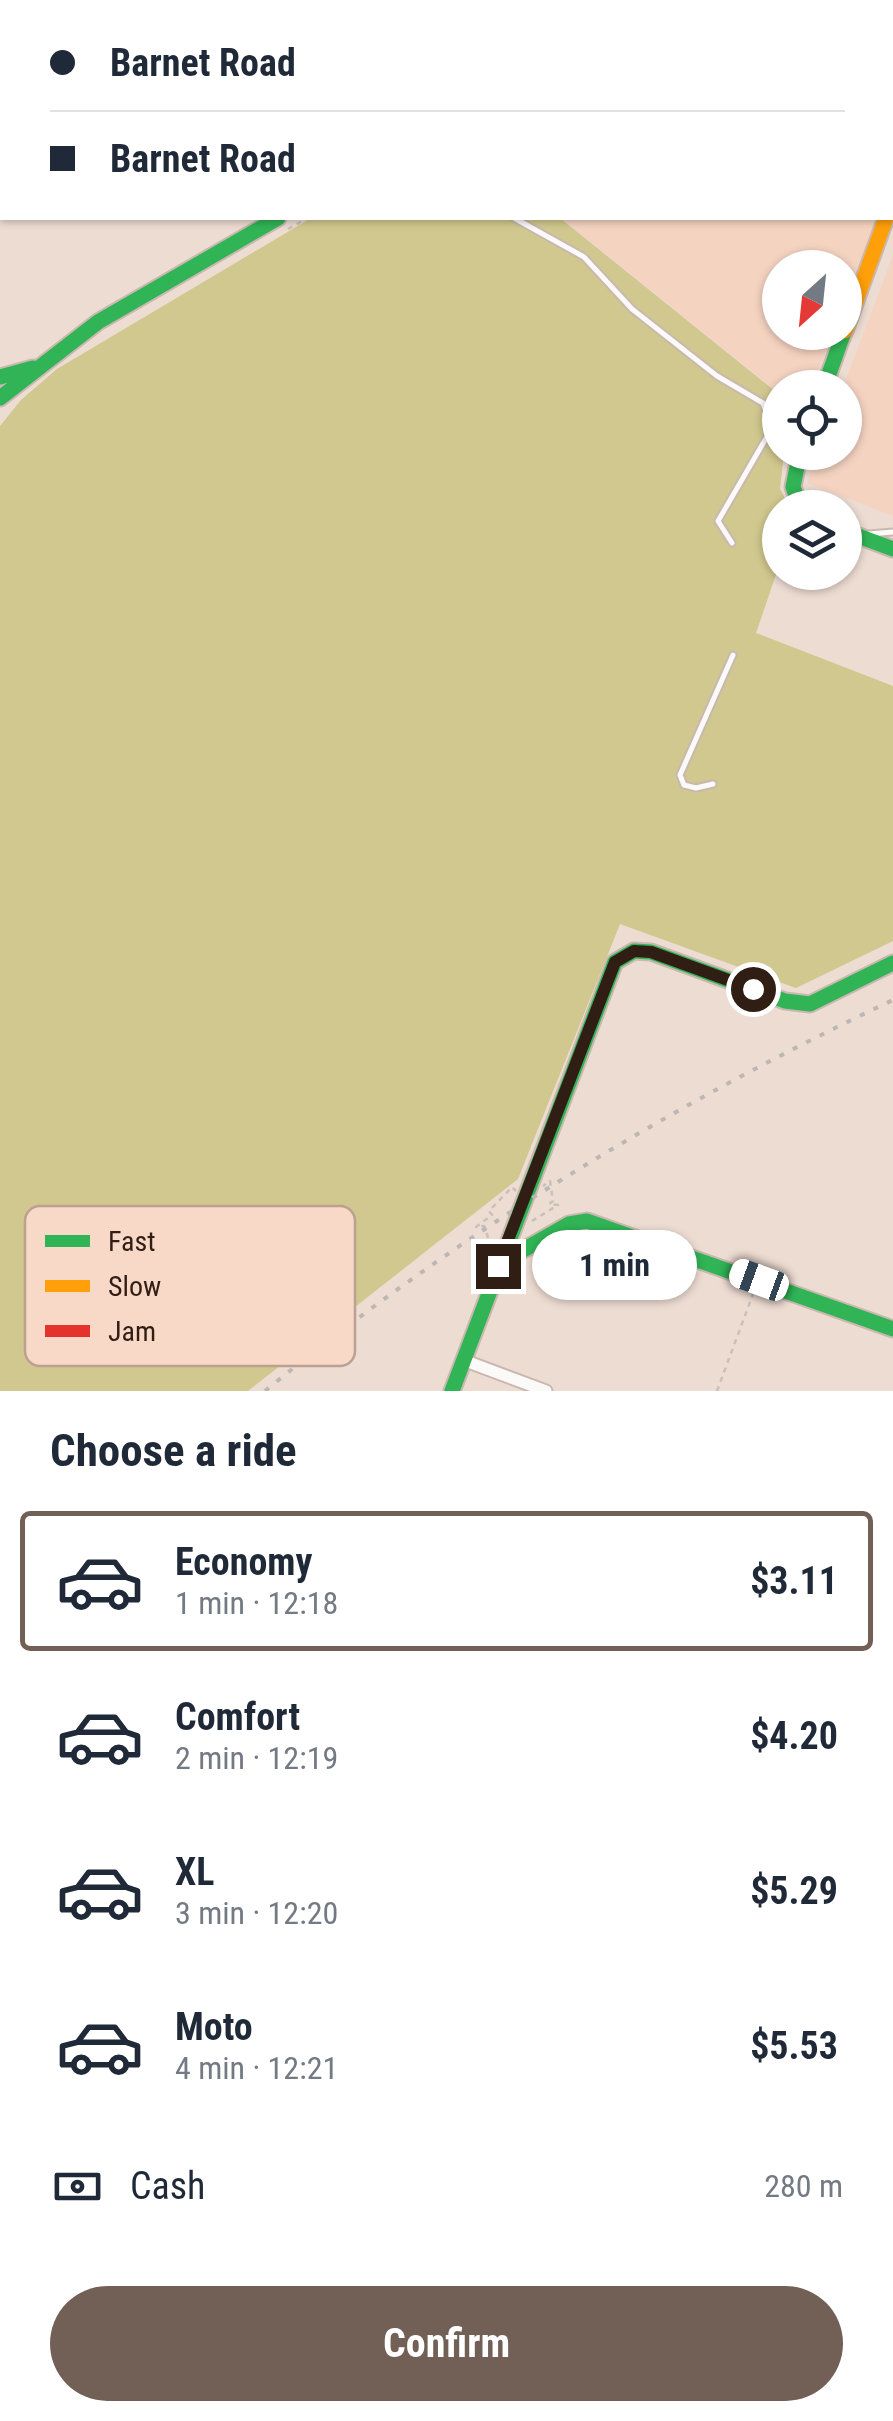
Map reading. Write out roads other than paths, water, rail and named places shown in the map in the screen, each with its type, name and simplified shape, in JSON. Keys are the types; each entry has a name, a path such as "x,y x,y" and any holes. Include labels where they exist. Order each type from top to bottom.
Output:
{"street":[{"path":"862,285 885,220"},
{"path":"0,398 33,368 92,326 280,225"},
{"path":"0,377 33,368"},
{"path":"862,537 893,549"},
{"path":"452,1391 608,974 624,955 651,952 785,1001 810,1004 893,963"},
{"path":"501,1260 569,1224 587,1220 893,1329"},
{"path":"463,1360 546,1391"}],"lane":[{"path":"518,220 584,257 632,309 716,376 763,403 772,428 718,520 732,543"},
{"path":"862,534 893,532"},
{"path":"713,784 696,788 684,785 680,775 732,655"}],"railway":[{"path":"355,1321 567,1176 727,1084 893,1000"},
{"path":"265,1391 296,1366"}]}
